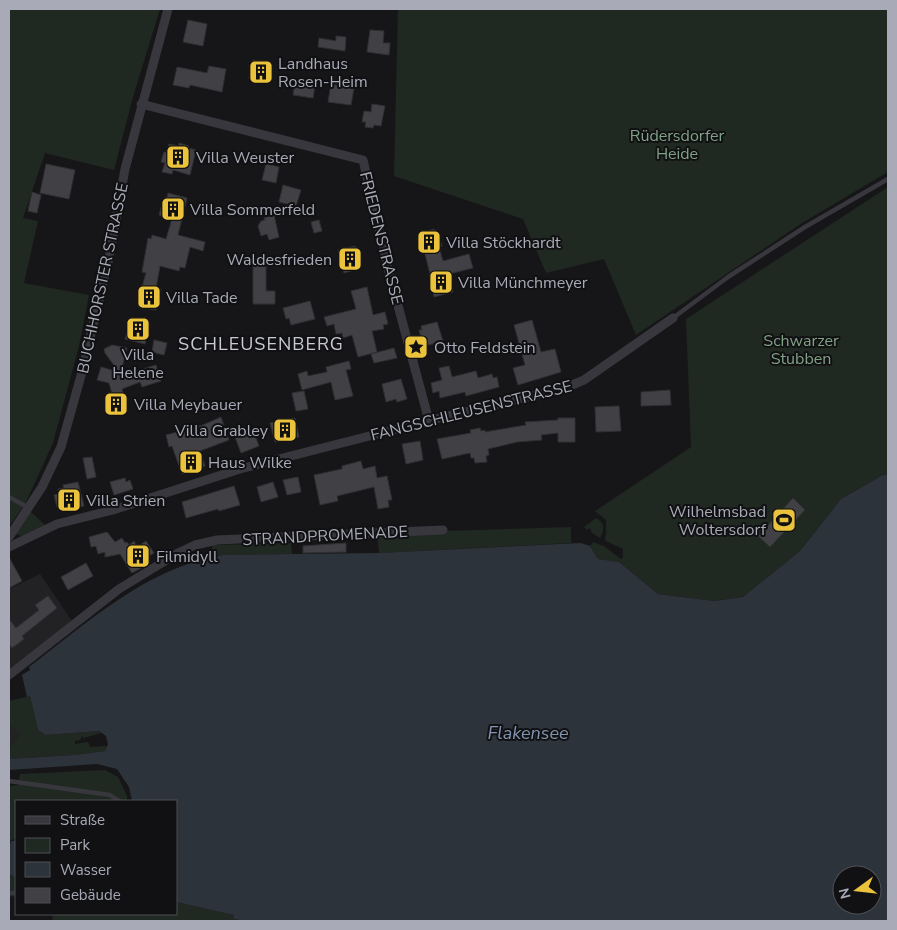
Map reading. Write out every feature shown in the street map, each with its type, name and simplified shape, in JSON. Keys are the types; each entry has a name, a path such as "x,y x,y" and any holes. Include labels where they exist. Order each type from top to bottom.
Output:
{"street":[{"name":"BUCHHORSTER STRASSE","path":"9,537 42,487 61,447 82,372 109,258 125,169 168,9"},
{"name":"FRIEDENSTRASSE","path":"141,104 363,160 389,272 429,421"},
{"name":"FANGSCHLEUSENSTRASSE","path":"9,547 57,524 113,510 240,469 566,388 584,380 673,318"},
{"name":"STRANDPROMENADE","path":"9,675 119,589 194,545 216,540 443,530"}],"lane":[{"name":"FANGSCHLEUSENSTRASSE","path":"673,318 728,277 797,232 888,179"},
{"path":"9,497 29,508"},
{"path":"9,781 110,795 118,800"}],"shaded area":[{"path":"40,574 72,621 9,669 9,589"},
{"path":"9,725 20,734 9,748"}],"green space":[{"path":"9,9 160,9 133,97 114,170 45,153 23,218 38,221 24,283 89,295 79,346 53,443 25,504 9,526"},
{"name":"Rüdersdorfer Heide","path":"398,9 888,9 888,172 802,223 636,335 604,259 546,273 523,219 394,176"},
{"name":"Schwarzer Stubben","path":"888,187 888,474 881,476 841,499 800,551 743,597 714,601 658,594 619,562 598,559 590,546 593,542 604,546 621,559 623,558 623,549 606,541 606,520 595,511 691,447 686,319"},
{"path":"30,511 46,526 22,536 15,534"},
{"path":"596,518 603,526 600,538 592,533 590,528 587,530 584,527"},
{"path":"571,527 571,543 379,553 377,533"},
{"path":"291,543 292,554 213,556 212,545"},
{"path":"30,696 38,730 44,735 99,731 101,733 84,738 82,736 80,740 75,741 75,744 88,742 90,747 107,746 105,751 9,759 9,748 20,734 9,725 9,701"},
{"path":"105,770 118,777 127,800 15,800 15,838 9,841 9,786 18,785 20,774"},
{"path":"9,874 15,877 15,897 9,896"},
{"path":"178,902 235,915 234,919 246,921 52,921 53,915 178,915"}],"water":[{"name":"Flakensee","path":"888,474 888,921 246,921 234,919 234,915 178,902 178,800 132,800 129,787 117,769 97,764 9,770 9,759 105,751 108,744 106,736 99,731 45,735 38,730 30,696 27,697 22,675 30,670 29,667 120,599 169,571 196,561 223,555 379,553 581,543 590,546 598,559 619,562 658,594 714,601 743,597 800,551 841,499 881,476"},
{"path":"11,841 15,841 15,877 9,874 9,848"}],"building":[{"path":"188,20 207,24 203,46 183,42"},
{"path":"370,30 384,31 383,43 390,43 389,55 367,52"},
{"path":"336,36 346,37 345,51 318,47 319,38 336,41"},
{"name":"Landhaus Rosen-Heim","path":"253,60 272,65 268,83 249,78"},
{"path":"209,66 226,69 222,92 190,85 189,88 173,85 177,67 207,73"},
{"path":"295,83 315,86 313,98 293,95"},
{"path":"331,84 354,88 351,105 328,102"},
{"path":"372,104 385,106 381,126 365,127 366,122 362,122 364,111 371,112"},
{"name":"Villa Weuster","path":"179,143 196,150 190,175 173,170 172,174 162,172 165,163 161,162 164,152 167,153 169,144 179,146"},
{"path":"46,164 75,170 69,199 40,193"},
{"path":"266,164 279,167 276,183 262,180"},
{"path":"283,185 301,190 296,206 279,202"},
{"path":"32,192 41,195 37,213 28,211"},
{"path":"168,193 187,198 178,235 205,242 203,251 190,247 185,268 180,267 179,271 160,266 156,288 161,289 156,310 138,307 140,290 146,273 142,272 148,238 151,239 152,235 166,239 172,219 159,215 163,201 166,202"},
{"path":"274,215 279,237 269,240 267,234 261,236 258,226 261,221 265,220 264,218"},
{"path":"319,220 322,231 314,233 311,222"},
{"path":"434,229 436,236 439,235 442,246 439,247 443,261 469,254 473,268 449,274 453,292 434,297 424,250 421,251 417,238 422,236 421,233"},
{"name":"Waldesfrieden","path":"355,246 361,268 344,273 338,250"},
{"path":"253,261 266,261 266,291 275,291 275,304 253,304"},
{"path":"367,287 373,315 385,312 388,324 383,325 384,329 372,331 377,352 358,357 352,335 343,338 342,333 336,334 334,324 327,326 324,317 356,309 351,291"},
{"path":"310,301 315,319 291,325 289,318 286,319 283,308"},
{"name":"Villa Helene","path":"134,320 150,324 145,344 125,339 129,324 133,325"},
{"path":"532,320 541,352 555,349 561,372 518,385 513,368 525,365 514,325"},
{"path":"437,322 443,341 425,346 419,330 422,330 421,326"},
{"path":"154,340 167,343 164,355 152,352"},
{"path":"112,345 127,348 120,376 156,365 161,381 142,387 140,382 122,389 128,411 117,414 116,409 108,411 105,399 113,397 109,383 97,380 101,367 119,372 105,353 104,349"},
{"path":"394,348 397,358 374,363 371,354"},
{"path":"349,361 351,369 346,370 353,396 335,400 331,382 302,390 298,374 307,371 308,376 327,372 326,367"},
{"path":"449,366 452,377 476,371 478,378 492,374 493,378 497,377 499,387 466,396 465,392 440,398 439,391 433,393 431,383 442,380 439,368"},
{"path":"401,379 407,399 397,402 396,399 386,402 382,384"},
{"path":"670,390 671,405 641,406 641,392"},
{"path":"304,391 308,409 296,411 292,393"},
{"path":"619,406 621,431 596,432 595,407"},
{"path":"221,417 229,440 200,451 205,466 182,474 172,446 169,447 166,435 203,425"},
{"name":"Villa Grabley","path":"295,418 299,437 275,442 270,423"},
{"path":"558,418 575,418 575,442 558,442 558,433 541,435 542,440 517,442 488,449 487,462 475,463 470,453 442,459 437,439 471,433 470,430 480,428 481,431 485,430 485,432 526,425 525,422 558,420"},
{"path":"253,430 259,446 241,453 235,437"},
{"path":"420,441 423,460 406,464 402,444"},
{"path":"92,457 96,477 87,479 83,458"},
{"path":"361,461 363,469 375,466 377,478 387,476 392,500 388,500 389,507 378,509 374,487 337,496 338,501 320,505 314,475 342,469 342,466"},
{"path":"298,477 301,492 287,495 283,480"},
{"path":"125,478 126,482 130,480 133,489 114,495 110,482"},
{"name":"Villa Strien","path":"78,482 84,506 62,510 61,506 57,507 54,495 59,494 58,489 64,488 63,485"},
{"path":"273,482 278,497 261,502 257,487"},
{"path":"234,486 240,505 186,518 182,502"},
{"name":"Wilhelmsbad Woltersdorf","path":"793,498 805,510 770,547 758,536"},
{"path":"107,532 115,542 122,538 129,545 134,541 137,547 146,541 154,553 145,558 149,564 132,573 120,554 105,557 105,552 98,554 96,546 91,547 89,537"},
{"path":"346,543 346,552 303,553 303,546"},
{"path":"9,557 22,581 9,588"},
{"path":"86,563 93,576 68,590 61,577"},
{"path":"48,596 57,608 22,636 24,639 12,648 9,643 9,619 16,628 39,610 35,605"}],"place":[{"name":"Landhaus Rosen-Heim","path":"261,72"},
{"name":"Villa Weuster","path":"178,157"},
{"name":"Villa Sommerfeld","path":"173,209"},
{"name":"Villa Stöckhardt","path":"429,242"},
{"name":"Waldesfrieden","path":"350,259"},
{"name":"Villa Münchmeyer","path":"441,282"},
{"name":"Villa Tade","path":"149,297"},
{"name":"Villa Helene","path":"138,329"},
{"name":"Otto Feldstein","path":"416,347"},
{"name":"Villa Meybauer","path":"116,404"},
{"name":"Villa Grabley","path":"285,430"},
{"name":"Haus Wilke","path":"191,462"},
{"name":"Villa Strien","path":"69,500"},
{"name":"Wilhelmsbad Woltersdorf","path":"784,520"},
{"name":"Filmidyll","path":"138,556"}],"district":[{"name":"SCHLEUSENBERG","path":"261,344"}]}
